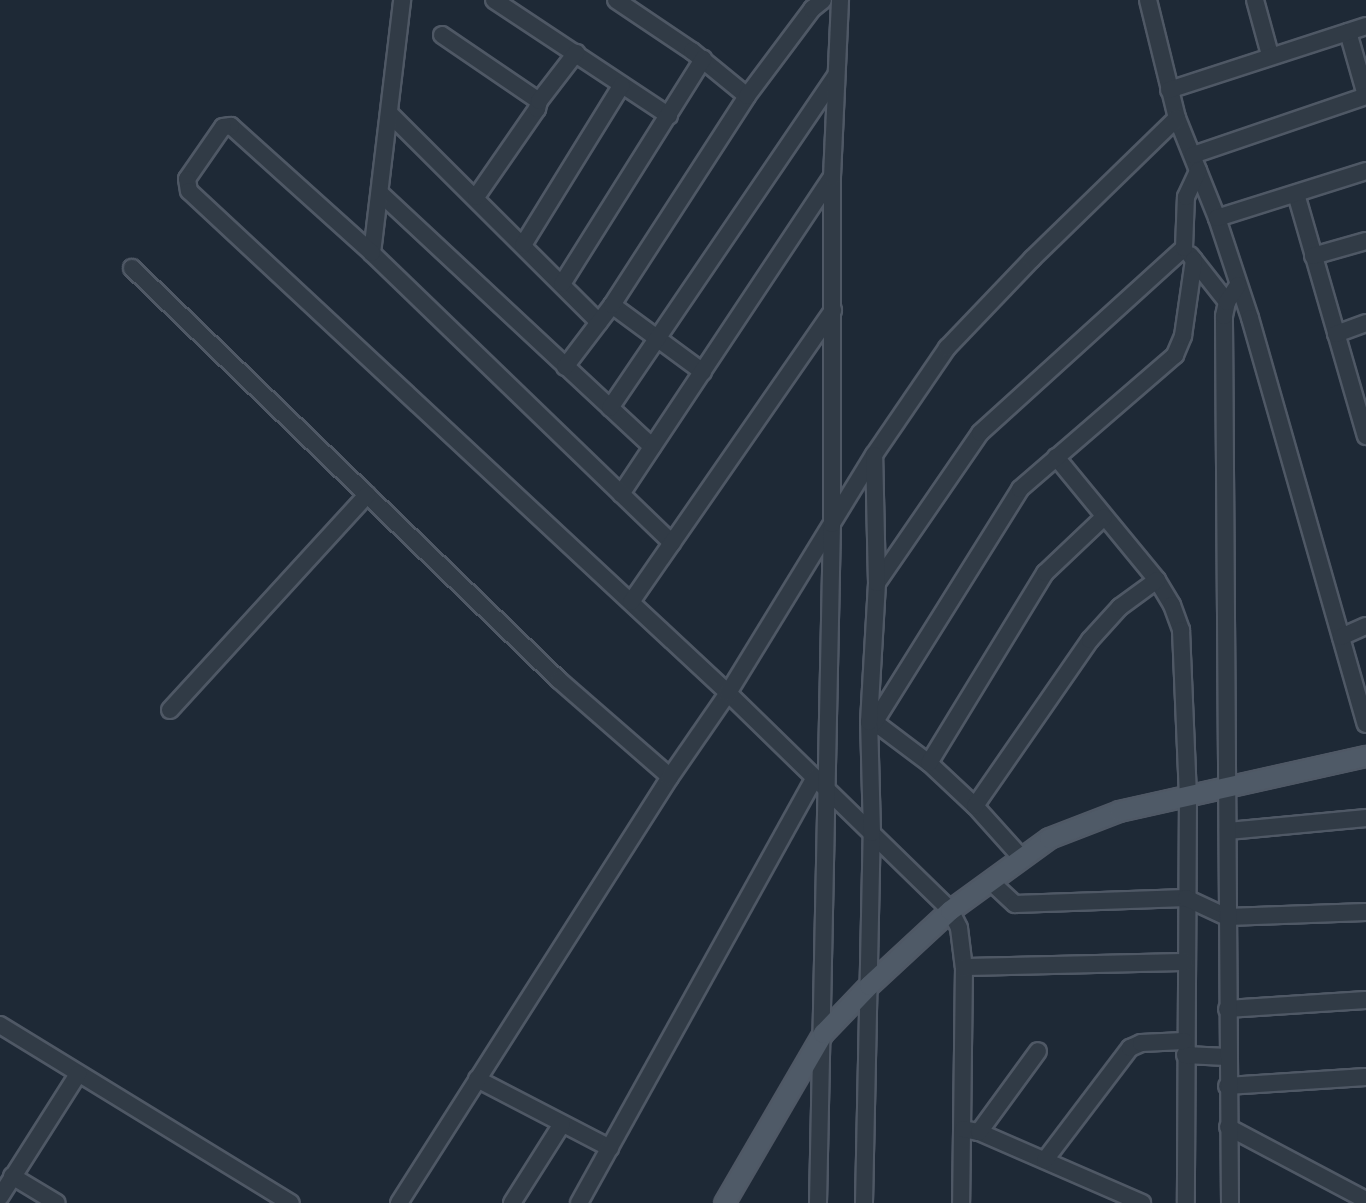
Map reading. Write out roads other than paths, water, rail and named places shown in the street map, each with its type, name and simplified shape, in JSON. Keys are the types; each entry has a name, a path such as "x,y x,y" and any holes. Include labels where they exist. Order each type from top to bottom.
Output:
{"main road":[{"path":"724,1203 823,1033 869,985 950,910 1021,857 1049,838 1119,811 1366,756"}],"street":[{"path":"372,253 402,0"},
{"path":"494,0 668,116"},
{"path":"616,0 702,59 747,96"},
{"path":"565,367 612,305 747,96 812,9 822,0"},
{"path":"1148,0 1177,118 1217,218 1238,285 1366,724"},
{"path":"1255,0 1270,55"},
{"path":"818,1203 823,1033 820,783 832,524 832,177 841,1"},
{"path":"1169,90 1366,26"},
{"path":"1196,163 1366,95 1349,32"},
{"path":"442,35 539,101"},
{"path":"476,197 537,109 539,101 576,53"},
{"path":"562,284 702,59"},
{"path":"610,408 836,75"},
{"path":"523,245 622,85"},
{"path":"390,114 599,322"},
{"path":"399,1203 670,777 728,693 874,455 947,348 1032,259 1177,118"},
{"path":"672,543 372,253 231,127 223,127 187,178 189,191 631,601 950,910 959,928 964,967 971,1130 961,1203"},
{"path":"872,723 1016,495 1175,355 1183,336 1189,254 1186,197 1196,163"},
{"path":"1217,218 1366,171"},
{"path":"621,494 832,177"},
{"path":"380,193 652,447"},
{"path":"1296,194 1336,334 1361,399 1366,436"},
{"path":"1313,256 1366,241"},
{"path":"1189,254 1227,302"},
{"path":"877,583 980,433 1189,254"},
{"path":"132,268 559,680 670,777"},
{"path":"1230,1203 1227,1086 1228,787 1224,316 1227,302 1238,285"},
{"path":"612,305 704,372"},
{"path":"631,601 833,309"},
{"path":"1336,334 1366,323"},
{"path":"864,1203 877,583 874,455"},
{"path":"1056,457 1157,580 1172,605 1181,630 1188,794 1184,1048 1186,1203"},
{"path":"170,710 367,495"},
{"path":"929,763 1050,566 1104,517"},
{"path":"975,806 1090,640 1120,607 1157,580"},
{"path":"1341,638 1366,626"},
{"path":"872,723 929,763 975,806 1021,857"},
{"path":"579,1203 820,783"},
{"path":"1228,831 1366,818"},
{"path":"990,881 1015,904 1030,906 1186,898 1227,917 1366,912"},
{"path":"964,967 1185,962"},
{"path":"1227,1009 1366,1000"},
{"path":"2,1031 290,1203"},
{"path":"1045,1160 1130,1048 1141,1042 1227,1057"},
{"path":"971,1130 1038,1051"},
{"path":"0,1197 78,1074"},
{"path":"1227,1086 1366,1077"},
{"path":"477,1079 610,1148"},
{"path":"512,1203 562,1124"},
{"path":"1228,1127 1366,1200"},
{"path":"971,1130 1142,1203"},
{"path":"12,1176 57,1203"}]}
